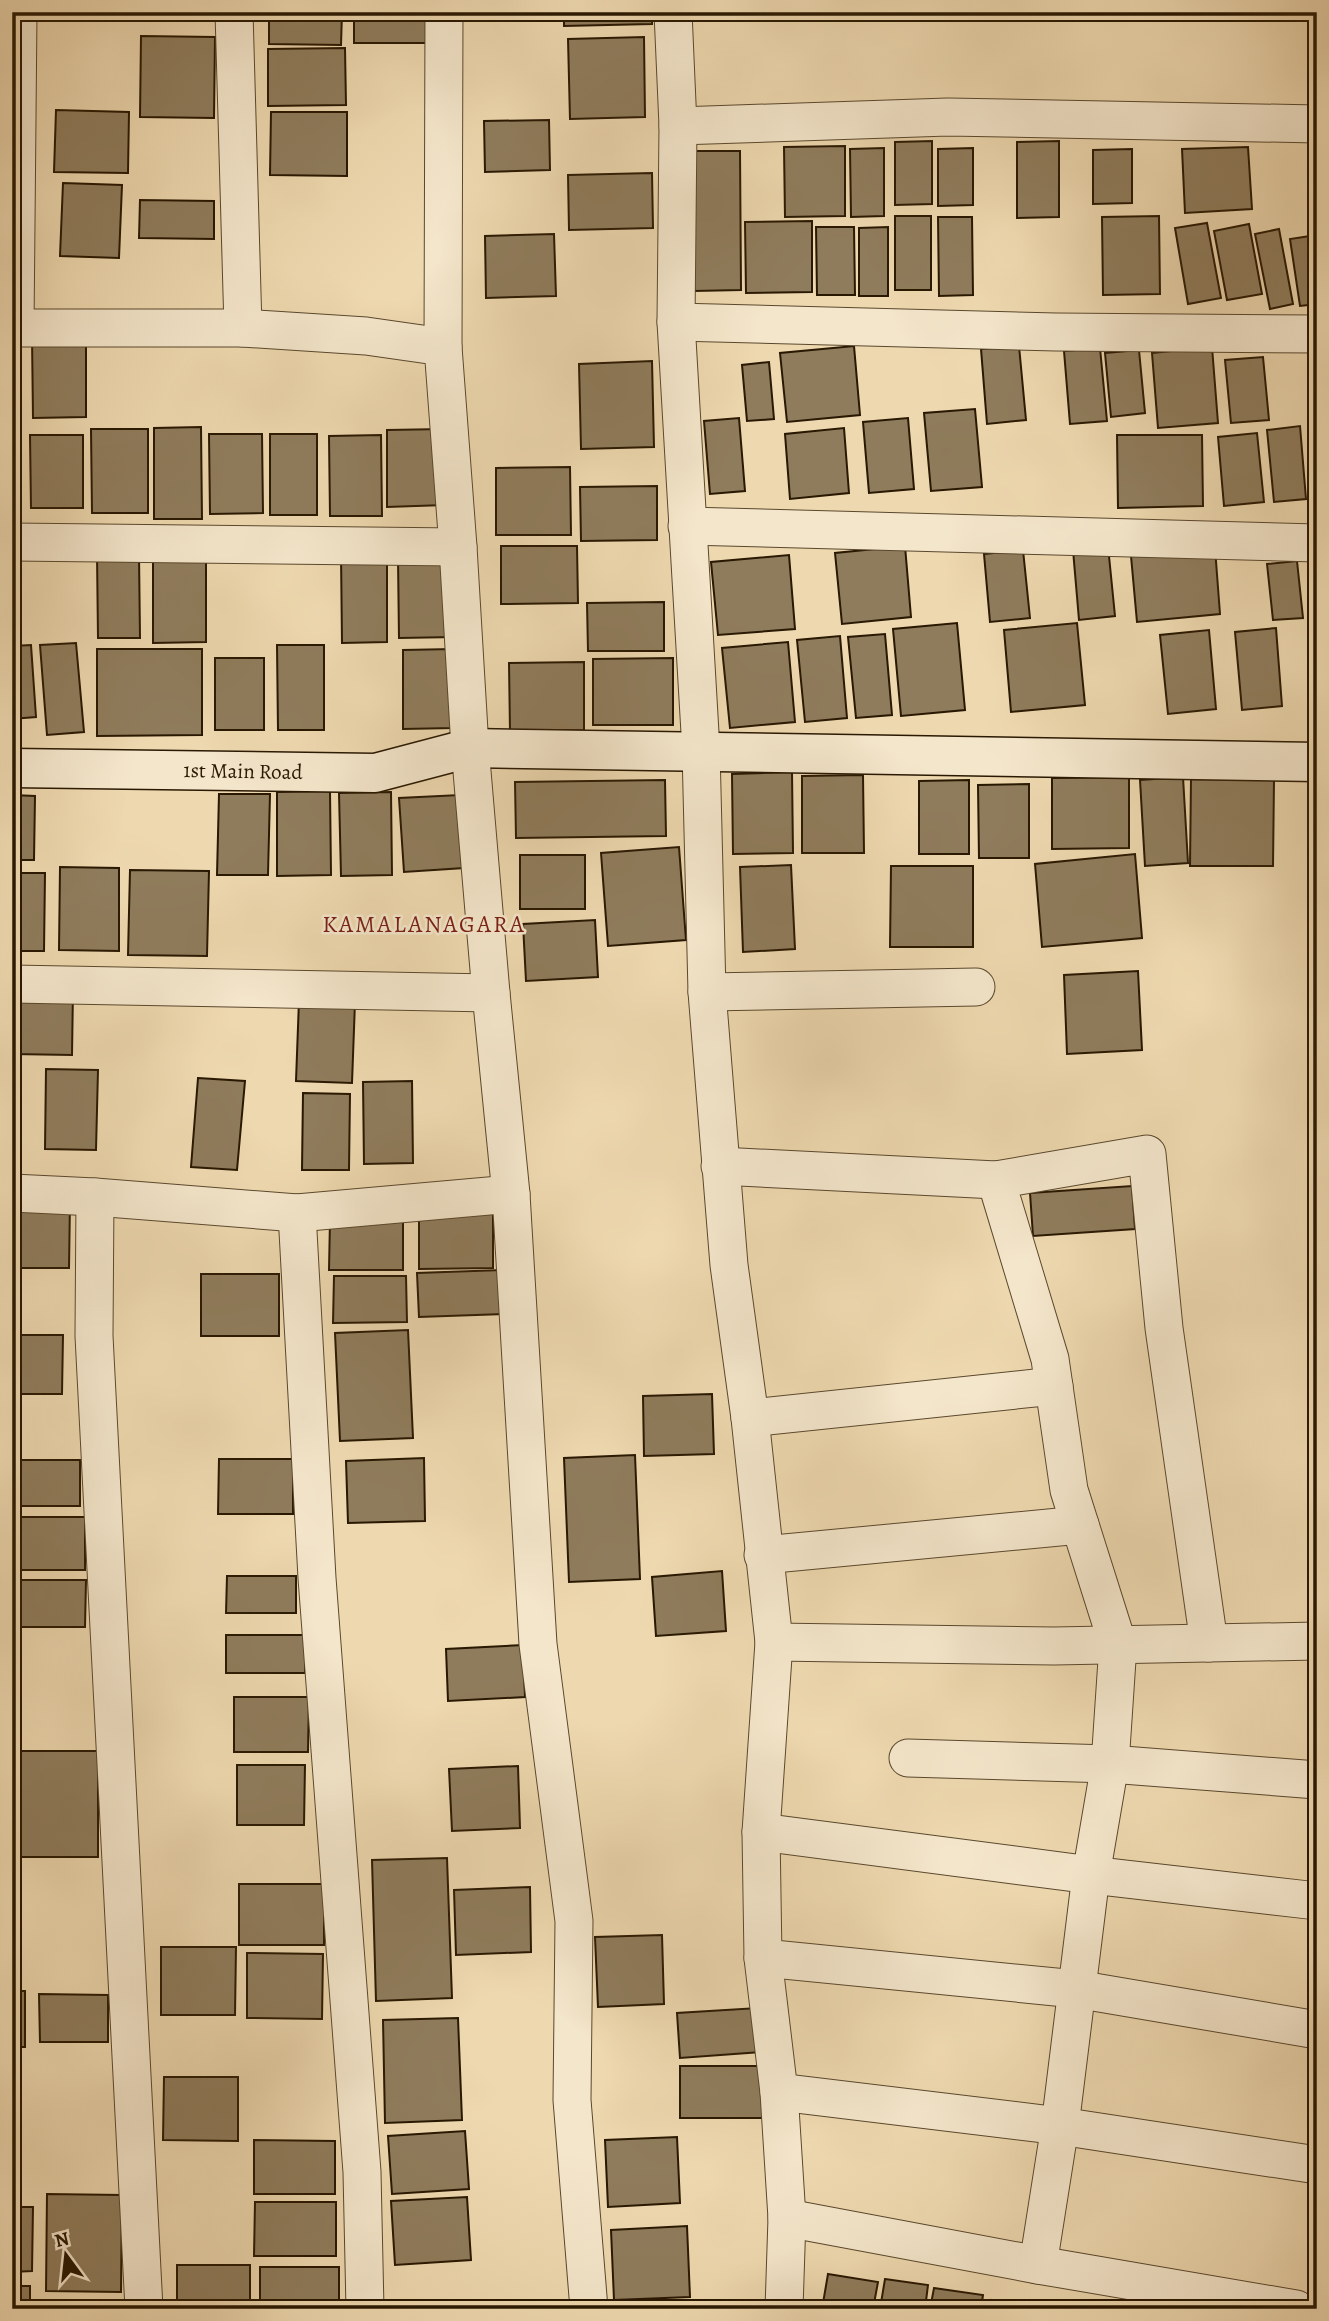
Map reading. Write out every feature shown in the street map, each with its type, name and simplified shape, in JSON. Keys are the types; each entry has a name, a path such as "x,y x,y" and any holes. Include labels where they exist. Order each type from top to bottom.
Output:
{"street":[{"path":"18,12 13,328 243,328 366,337 443,347"},
{"path":"234,12 243,328"},
{"path":"444,12 443,347 470,748 511,1194 538,1644 574,1921 572,2100 589,2309"},
{"path":"673,12 678,126 676,322 701,750 707,992 729,1265 750,1418 774,1642 761,1832 763,1958 779,2092 787,2218 784,2309"},
{"path":"678,126 948,117 1317,124"},
{"path":"676,322 1056,332 1317,334"},
{"path":"687,526 1317,542"},
{"path":"12,542 458,547"},
{"name":"1st Main Road","path":"12,768 375,772 470,748 1317,762"},
{"path":"12,985 491,993"},
{"path":"707,992 976,987"},
{"path":"720,1166 996,1180 1147,1154 1164,1328 1209,1643"},
{"path":"996,1180 1050,1359 1069,1490 1118,1645 1110,1764 1091,1875 1060,2126 1038,2265"},
{"path":"12,1193 297,1213 511,1194"},
{"path":"95,1197 94,1336 144,2309"},
{"path":"297,1213 317,1578 362,2172 365,2309"},
{"path":"750,1418 1054,1386"},
{"path":"763,1555 1080,1525"},
{"path":"774,1642 1054,1646 1317,1641"},
{"path":"908,1758 1110,1764 1317,1780"},
{"path":"761,1832 1317,1901"},
{"path":"763,1958 1076,1989 1317,2030"},
{"path":"779,2092 1060,2126 1317,2165"},
{"path":"787,2218 1296,2309"}],"building":[{"path":"269,12 342,12 341,45 269,44"},
{"path":"354,12 429,12 429,43 354,43"},
{"path":"564,12 652,12 652,24 564,26"},
{"path":"141,36 215,37 214,118 140,117"},
{"path":"644,37 645,117 570,119 568,39"},
{"path":"345,48 346,105 268,106 268,49"},
{"path":"56,110 129,112 128,173 54,172"},
{"path":"271,112 347,112 347,176 270,175"},
{"path":"549,120 550,170 485,172 484,121"},
{"path":"932,141 932,204 895,205 895,142"},
{"path":"1059,141 1059,217 1017,218 1017,142"},
{"path":"845,146 845,216 785,217 784,147"},
{"path":"1248,147 1252,209 1185,213 1182,149"},
{"path":"884,148 884,216 851,217 850,149"},
{"path":"973,148 973,205 938,206 938,149"},
{"path":"1132,149 1132,203 1093,204 1093,150"},
{"path":"693,151 740,151 741,290 694,291"},
{"path":"652,173 653,228 569,230 568,175"},
{"path":"63,183 122,185 119,258 60,256"},
{"path":"140,200 214,201 214,239 139,238"},
{"path":"895,216 931,216 931,290 895,290"},
{"path":"1159,216 1160,294 1103,295 1102,217"},
{"path":"938,217 972,217 973,295 939,296"},
{"path":"812,221 812,292 746,293 745,222"},
{"path":"1207,223 1221,298 1188,304 1175,228"},
{"path":"1249,224 1262,294 1227,300 1214,231"},
{"path":"816,227 854,227 855,295 817,295"},
{"path":"888,227 888,296 859,296 859,228"},
{"path":"1279,229 1293,304 1270,309 1255,234"},
{"path":"554,234 556,296 486,298 485,236"},
{"path":"1317,235 1317,304 1300,306 1290,239"},
{"path":"86,335 86,417 33,418 32,336"},
{"path":"854,346 860,415 787,422 780,353"},
{"path":"1019,346 1026,420 987,424 981,349"},
{"path":"1212,347 1218,423 1158,428 1152,353"},
{"path":"1100,348 1107,421 1070,424 1064,351"},
{"path":"1139,350 1145,413 1111,417 1105,353"},
{"path":"1317,353 1317,429 1309,354"},
{"path":"1263,357 1269,420 1231,423 1225,360"},
{"path":"652,361 654,447 581,449 579,364"},
{"path":"769,362 774,419 747,421 742,365"},
{"path":"975,409 982,487 931,491 924,413"},
{"path":"739,418 745,491 710,494 704,421"},
{"path":"908,418 914,489 869,493 863,422"},
{"path":"1300,426 1306,499 1274,502 1267,430"},
{"path":"201,427 202,519 154,519 154,428"},
{"path":"844,428 849,493 790,499 785,434"},
{"path":"91,429 148,429 148,513 92,513"},
{"path":"444,429 445,505 387,507 387,430"},
{"path":"1257,433 1264,502 1224,506 1218,437"},
{"path":"209,434 262,434 263,513 210,514"},
{"path":"270,434 317,434 317,515 270,515"},
{"path":"30,435 83,435 83,508 31,508"},
{"path":"381,435 382,516 330,516 329,436"},
{"path":"1117,435 1202,435 1203,506 1118,508"},
{"path":"570,467 571,535 496,535 496,468"},
{"path":"657,486 657,540 581,541 580,487"},
{"path":"501,546 577,546 578,603 501,604"},
{"path":"905,546 911,617 842,624 835,553"},
{"path":"1108,546 1115,616 1079,620 1073,550"},
{"path":"1215,548 1220,614 1137,622 1131,556"},
{"path":"1023,550 1030,618 990,622 984,554"},
{"path":"97,554 139,554 140,638 98,638"},
{"path":"341,555 387,555 387,642 342,643"},
{"path":"789,555 795,629 718,635 711,562"},
{"path":"206,557 206,642 153,643 153,558"},
{"path":"398,559 455,559 456,637 399,638"},
{"path":"1297,561 1303,618 1273,620 1267,564"},
{"path":"1317,571 1317,625 1312,572"},
{"path":"664,602 664,651 588,651 587,603"},
{"path":"957,623 965,710 901,716 893,629"},
{"path":"1077,623 1085,705 1011,712 1004,630"},
{"path":"1276,628 1282,706 1242,710 1235,632"},
{"path":"1209,630 1216,709 1168,714 1160,635"},
{"path":"885,634 892,715 856,718 848,637"},
{"path":"840,636 847,718 805,722 797,640"},
{"path":"1311,641 1317,641 1317,703"},
{"path":"788,642 795,722 730,728 722,648"},
{"path":"76,643 84,732 47,735 40,645"},
{"path":"31,645 36,717 12,719 12,646"},
{"path":"277,645 324,645 324,730 278,730"},
{"path":"97,649 202,649 202,735 97,736"},
{"path":"453,649 454,728 403,729 403,650"},
{"path":"215,658 264,658 264,730 215,730"},
{"path":"673,658 673,725 593,725 593,659"},
{"path":"584,662 584,730 510,731 509,663"},
{"path":"792,772 793,853 733,854 732,774"},
{"path":"863,775 864,853 802,853 802,776"},
{"path":"1129,777 1129,848 1052,849 1052,778"},
{"path":"1183,777 1188,863 1145,866 1140,780"},
{"path":"1191,779 1274,780 1273,866 1190,866"},
{"path":"665,780 666,836 516,838 515,782"},
{"path":"969,780 969,854 919,854 919,781"},
{"path":"1029,784 1029,858 979,858 978,785"},
{"path":"330,791 331,875 277,876 277,792"},
{"path":"391,792 392,875 341,876 339,793"},
{"path":"219,794 270,794 268,875 217,875"},
{"path":"12,795 35,796 34,860 12,860"},
{"path":"460,795 464,868 404,872 399,798"},
{"path":"679,847 686,940 608,946 601,853"},
{"path":"1135,854 1142,938 1042,947 1035,864"},
{"path":"520,855 585,855 585,909 520,909"},
{"path":"791,865 795,949 743,952 740,867"},
{"path":"891,866 973,866 973,947 890,947"},
{"path":"60,867 119,868 119,951 59,950"},
{"path":"130,870 209,871 207,956 128,955"},
{"path":"12,873 45,873 44,951 12,951"},
{"path":"595,920 598,977 526,981 523,924"},
{"path":"1138,971 1142,1050 1067,1054 1064,975"},
{"path":"12,989 73,990 72,1055 12,1054"},
{"path":"299,1000 355,1002 352,1083 296,1081"},
{"path":"46,1069 98,1070 96,1150 45,1149"},
{"path":"198,1078 245,1081 237,1170 191,1167"},
{"path":"412,1081 413,1163 364,1164 363,1082"},
{"path":"303,1093 350,1094 349,1170 302,1170"},
{"path":"1132,1186 1135,1229 1033,1236 1030,1193"},
{"path":"12,1201 70,1202 69,1268 12,1268"},
{"path":"419,1213 493,1213 493,1268 419,1269"},
{"path":"330,1220 403,1220 403,1270 329,1270"},
{"path":"502,1270 504,1314 419,1317 417,1273"},
{"path":"201,1274 279,1274 279,1336 201,1336"},
{"path":"334,1276 406,1276 407,1322 333,1323"},
{"path":"408,1330 413,1438 340,1441 335,1333"},
{"path":"12,1335 63,1335 62,1394 12,1394"},
{"path":"712,1394 714,1454 644,1456 643,1396"},
{"path":"635,1455 640,1579 569,1582 564,1458"},
{"path":"424,1458 425,1521 348,1523 346,1461"},
{"path":"219,1459 293,1459 293,1514 218,1514"},
{"path":"12,1460 80,1460 80,1506 12,1506"},
{"path":"12,1517 85,1517 85,1570 12,1570"},
{"path":"722,1571 726,1631 656,1636 652,1577"},
{"path":"227,1576 296,1576 296,1613 226,1613"},
{"path":"12,1580 86,1580 85,1627 12,1627"},
{"path":"226,1635 306,1635 305,1673 226,1673"},
{"path":"523,1645 525,1697 448,1701 446,1649"},
{"path":"234,1697 309,1697 308,1752 234,1752"},
{"path":"21,1751 98,1751 98,1857 21,1857"},
{"path":"237,1765 305,1765 304,1825 237,1825"},
{"path":"518,1766 520,1828 452,1831 449,1769"},
{"path":"447,1858 452,1998 376,2001 372,1860"},
{"path":"12,1863 21,1863 21,1926 12,1926"},
{"path":"239,1884 324,1884 324,1945 239,1945"},
{"path":"530,1887 531,1952 456,1955 454,1890"},
{"path":"662,1935 664,2004 598,2007 595,1937"},
{"path":"161,1947 236,1947 235,2015 161,2015"},
{"path":"247,1953 323,1954 322,2019 247,2018"},
{"path":"12,1991 25,1991 25,2047 12,2047"},
{"path":"39,1994 108,1995 108,2042 40,2042"},
{"path":"758,2008 761,2052 680,2058 677,2013"},
{"path":"458,2018 462,2120 385,2123 383,2020"},
{"path":"680,2066 763,2066 763,2118 680,2118"},
{"path":"164,2077 238,2077 238,2141 163,2140"},
{"path":"465,2131 469,2189 392,2194 388,2136"},
{"path":"677,2137 680,2203 608,2207 605,2140"},
{"path":"254,2140 335,2141 335,2194 254,2194"},
{"path":"47,2194 122,2195 121,2292 46,2291"},
{"path":"467,2197 471,2260 395,2265 391,2201"},
{"path":"255,2202 336,2202 336,2256 254,2256"},
{"path":"12,2207 33,2207 32,2271 12,2272"},
{"path":"687,2226 690,2297 614,2300 611,2230"},
{"path":"177,2265 250,2265 250,2309 177,2309"},
{"path":"260,2267 339,2267 339,2309 260,2309"},
{"path":"828,2274 878,2282 873,2309 822,2309"},
{"path":"885,2279 928,2285 925,2309 880,2309"},
{"path":"12,2286 30,2286 30,2309 12,2309"},
{"path":"934,2288 983,2295 981,2309 930,2309"},
{"path":"991,2300 1036,2309 990,2309"}],"district":[{"name":"KAMALANAGARA","path":"424,924"}]}
